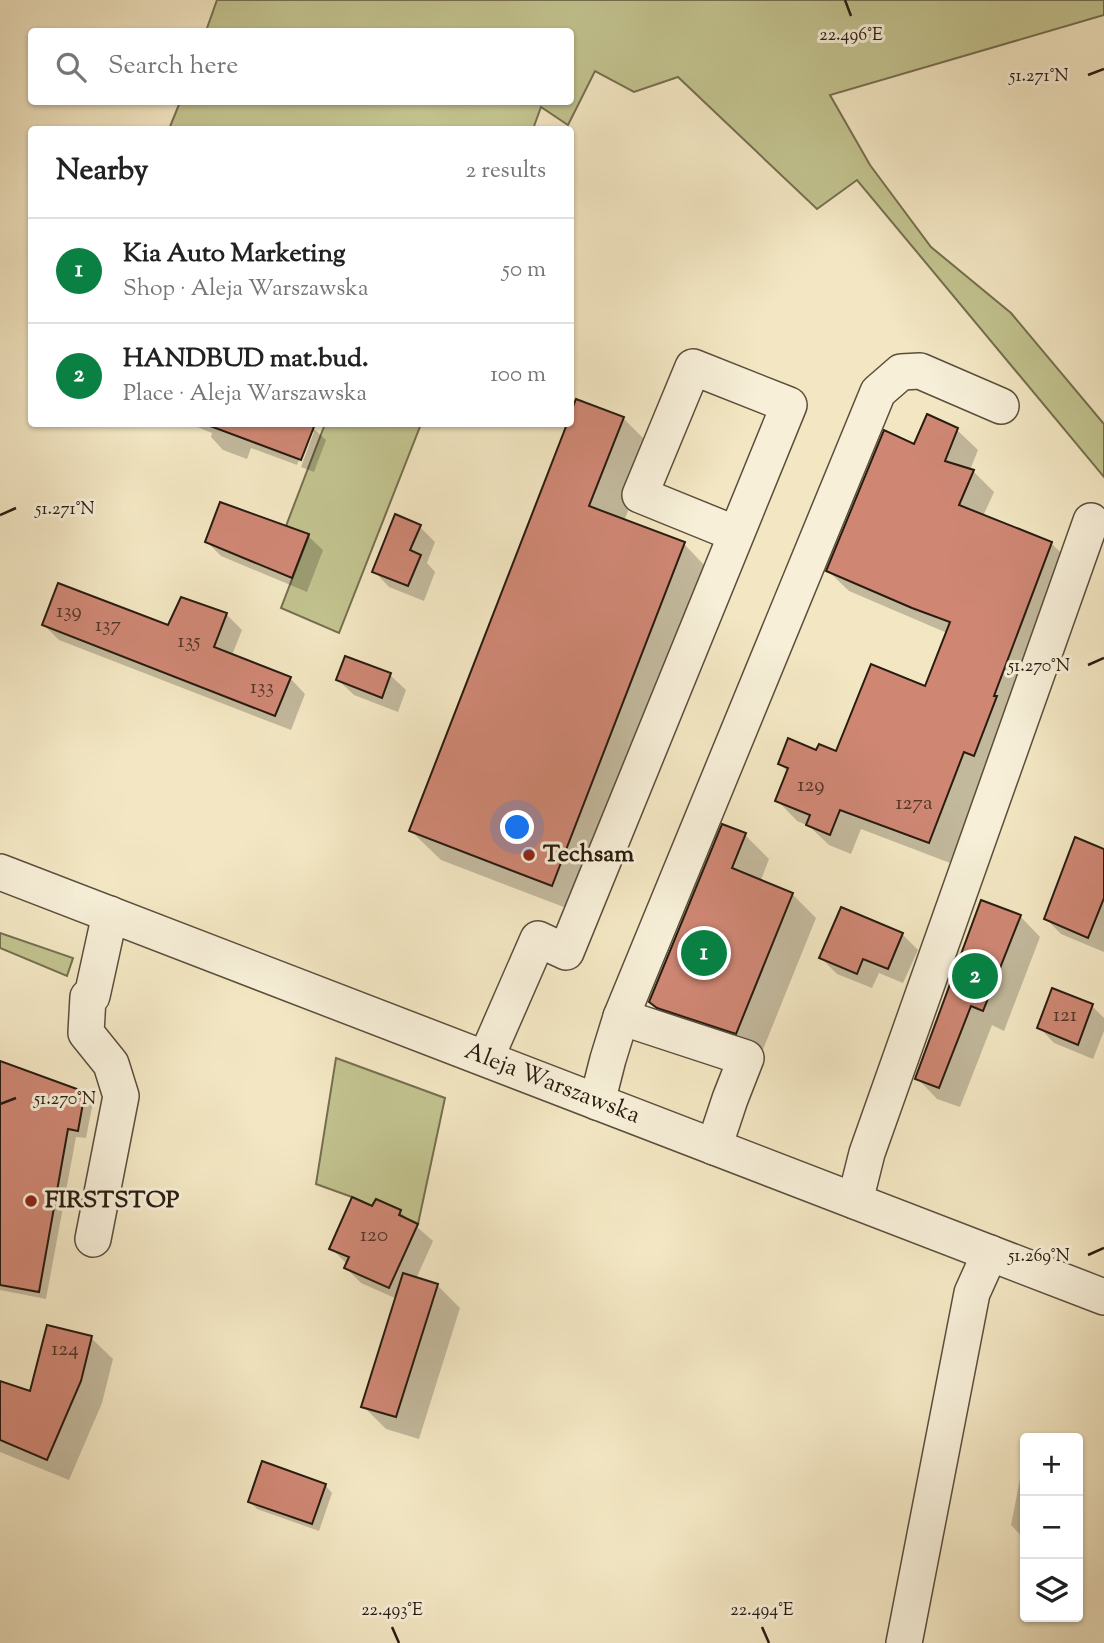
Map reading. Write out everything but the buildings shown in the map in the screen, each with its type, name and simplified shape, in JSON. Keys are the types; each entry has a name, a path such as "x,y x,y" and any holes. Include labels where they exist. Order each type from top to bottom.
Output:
{"street":[{"path":"486,1058 538,939 566,952 789,405 693,367 640,495 736,534"},
{"path":"597,1102 621,1017 878,392 901,372 920,371 1001,407"},
{"path":"855,1201 867,1153 1091,522"},
{"name":"Aleja Warszawska","path":"0,872 1104,1297"},
{"path":"93,1239 121,1096 111,1064 86,1033 88,997 92,996 110,914"},
{"path":"621,1017 746,1058 714,1147"},
{"path":"904,1643 972,1293 990,1253"}],"green space":[{"path":"217,0 1104,0 1104,15 830,95 870,165 931,247 1011,313 1104,424 1104,477 857,180 817,209 678,77 634,92 595,71 568,125 541,107 534,126 170,126 179,105 574,105 574,28 207,28"},
{"path":"324,427 420,427 339,633 281,608 309,535 286,526"},
{"path":"0,933 73,958 67,976 0,948"},
{"path":"336,1058 445,1098 418,1224 399,1215 401,1210 376,1199 372,1206 316,1184"}],"place":[{"name":"Techsam","path":"529,855"},
{"name":"Kia Auto Marketing","path":"704,953"},
{"name":"HANDBUD mat.bud.","path":"975,976"},
{"name":"FIRSTSTOP","path":"31,1201"}]}
